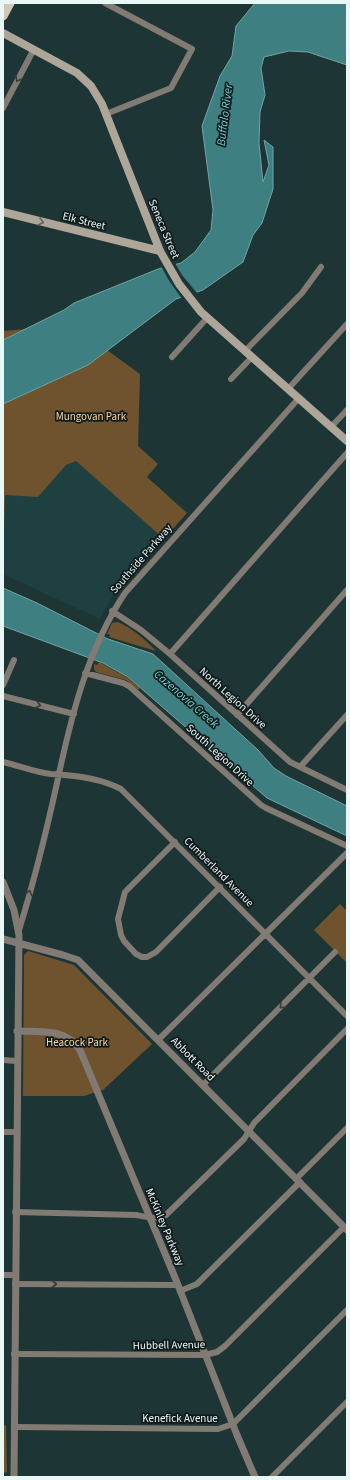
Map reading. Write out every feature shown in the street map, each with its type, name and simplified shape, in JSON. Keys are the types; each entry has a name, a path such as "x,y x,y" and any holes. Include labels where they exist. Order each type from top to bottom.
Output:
{"main road":[{"path":"3,16 10,3"},
{"name":"Seneca Street","path":"3,33 77,73 91,86 102,104 161,254 179,284 207,318 347,441"},
{"name":"Elk Street","path":"3,212 161,254"}],"street":[{"path":"105,3 192,49 171,88 106,114"},
{"path":"3,108 34,49"},
{"path":"245,351 302,293 321,267"},
{"path":"172,357 207,318"},
{"path":"288,389 347,324"},
{"path":"231,379 252,357"},
{"name":"Southside Parkway","path":"19,930 43,842 85,673 112,611 124,593 299,398"},
{"path":"331,427 347,410"},
{"path":"170,654 347,453"},
{"path":"237,715 347,590"},
{"name":"North Legion Drive","path":"112,611 141,630 170,654 290,762 347,790"},
{"path":"3,685 14,660"},
{"name":"South Legion Drive","path":"85,673 123,683 128,686 266,808 347,846"},
{"path":"3,696 74,714"},
{"path":"300,767 347,715"},
{"name":"Cumberland Avenue","path":"3,762 51,774 94,780 121,789 347,1016"},
{"path":"175,842 125,892 118,919 119,929 124,941 136,954 142,957 147,957 156,952 220,888"},
{"path":"158,1040 347,853"},
{"path":"3,882 14,910 19,930 15,1212 14,1477"},
{"name":"Abbott Road","path":"3,940 63,954 78,960 346,1229"},
{"path":"203,1085 335,952"},
{"path":"15,1212 136,1215 160,1218 166,1215 244,1139 254,1123 347,1029"},
{"name":"McKinley Parkway","path":"17,1031 46,1032 62,1035 77,1045 86,1062 255,1477"},
{"path":"3,1060 17,1061"},
{"path":"15,1284 179,1288 197,1284 347,1128"},
{"path":"3,1132 16,1132"},
{"name":"Hubbell Avenue","path":"14,1354 205,1355 217,1352 346,1229"},
{"path":"3,1275 15,1275"},
{"name":"Kenefick Avenue","path":"14,1427 218,1429 233,1424 347,1310"},
{"path":"272,1477 347,1402"}],"shaded area":[{"path":"107,350 140,374 127,507 164,539 112,597 100,619 3,574 3,404 88,365"}],"green space":[{"path":"26,329 3,340 3,331"},
{"name":"Mungovan Park","path":"107,350 140,374 138,446 158,464 147,477 187,513 164,539 76,461 66,465 38,497 5,495 3,559 3,404 88,365"},
{"path":"118,622 148,642 156,651 109,637 110,635 107,634 112,623"},
{"path":"99,662 128,678 140,688 138,690 126,680 96,672 94,669 94,664 97,665"},
{"path":"340,904 347,911 347,963 314,930"},
{"name":"Heacock Park","path":"28,951 74,965 152,1044 103,1090 84,1096 23,1096 24,955"},
{"path":"6,1425 7,1472 5,1473 3,1470 3,1426"}],"water":[{"name":"Buffalo River","path":"255,3 347,3 347,65 308,52 289,51 264,57 261,68 265,95 260,112 259,143 263,182 269,165 264,140 273,147 273,189 262,223 253,235 243,262 203,290 176,299 88,365 3,404 3,340 64,310 74,303 158,269 181,263 195,252 211,230 213,210 202,126 220,76 232,56 236,26"},
{"name":"Cazenovia Creek","path":"3,588 37,603 108,639 153,654 258,750 274,768 286,776 347,806 347,836 267,798 128,677 103,663 3,626"}],"pier":[{"path":"175,263 182,275 197,293 182,299 161,266"}]}
